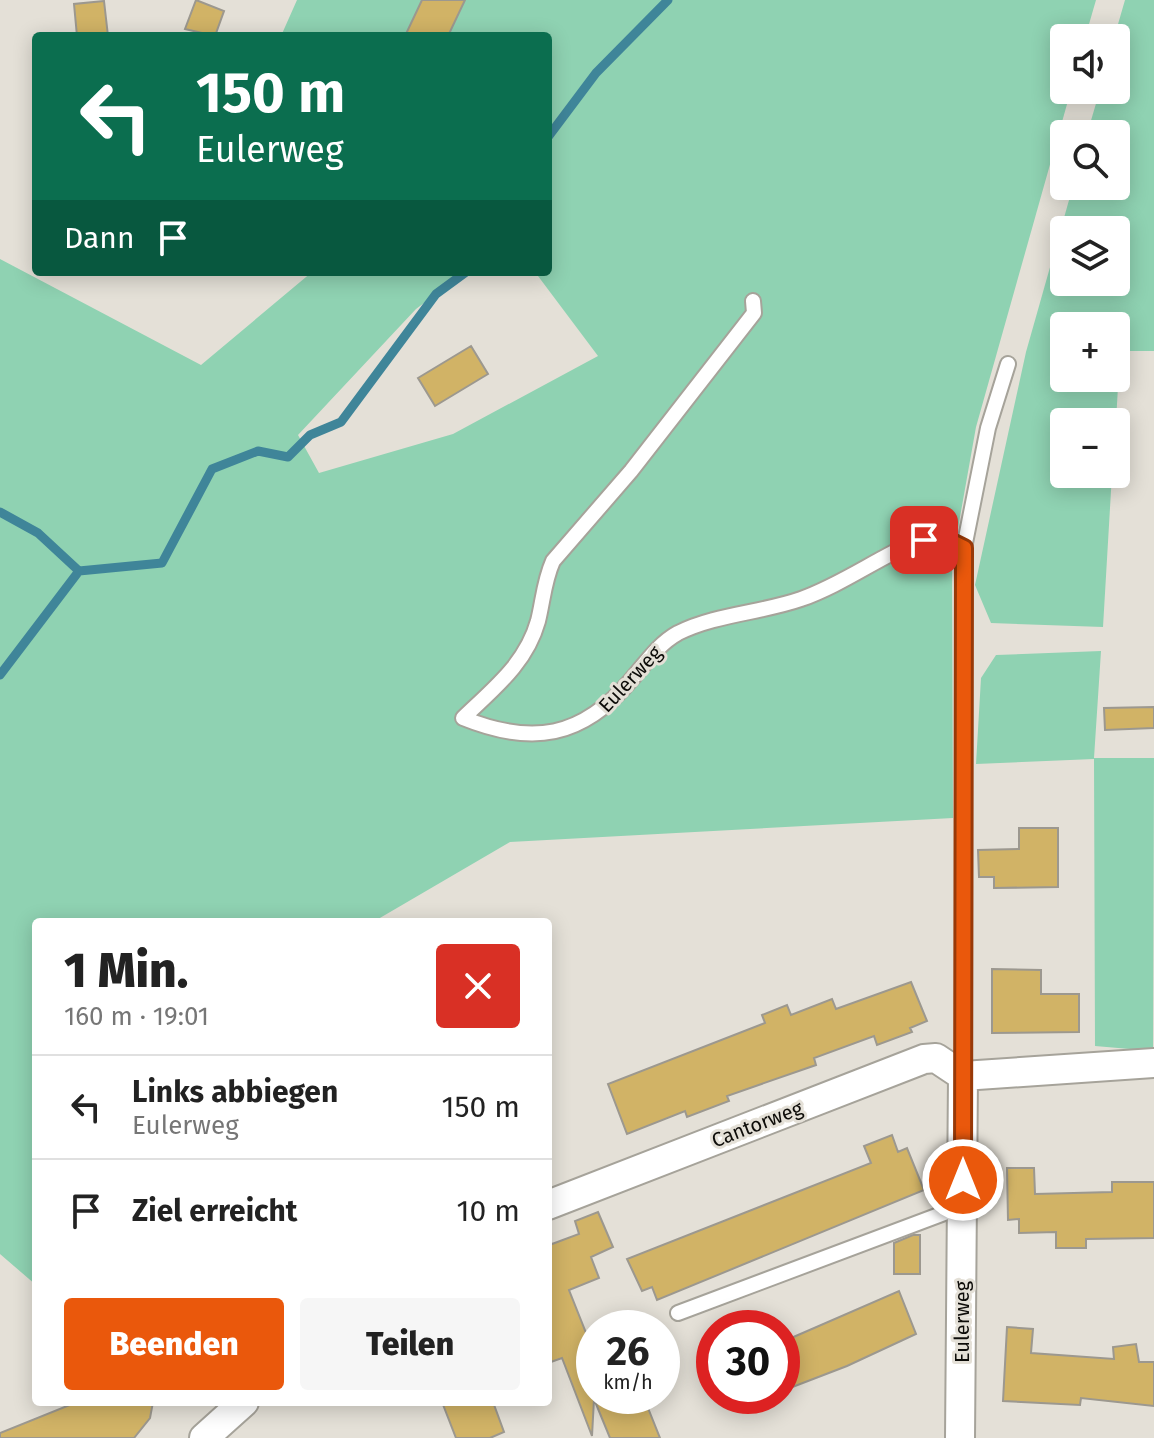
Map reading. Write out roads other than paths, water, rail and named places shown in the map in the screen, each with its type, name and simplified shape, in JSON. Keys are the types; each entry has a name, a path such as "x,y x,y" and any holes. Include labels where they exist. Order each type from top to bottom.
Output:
{"street":[{"name":"Cantorweg","path":"552,1203 924,1059 936,1058 963,1076"},
{"path":"963,1076 1154,1063"},
{"name":"Eulerweg","path":"960,1438 963,1076"},
{"path":"204,1438 240,1406"}],"lane":[{"name":"Eulerweg","path":"753,301 754,313 631,471 553,561 546,576 537,624 525,653 512,671 463,718 488,728 524,734 577,726 608,707 663,642 688,629 814,594 915,542 934,539 964,548"},
{"name":"Eulerweg","path":"963,1076 964,548 988,428 1008,364"},
{"path":"680,1312 964,1206"}],"waterway":[{"path":"552,132 596,73 668,0"},
{"path":"0,675 79,571 162,563 212,469 258,451 288,457 310,435 341,422 436,294 461,276"},
{"path":"0,512 38,533 79,571"}]}
